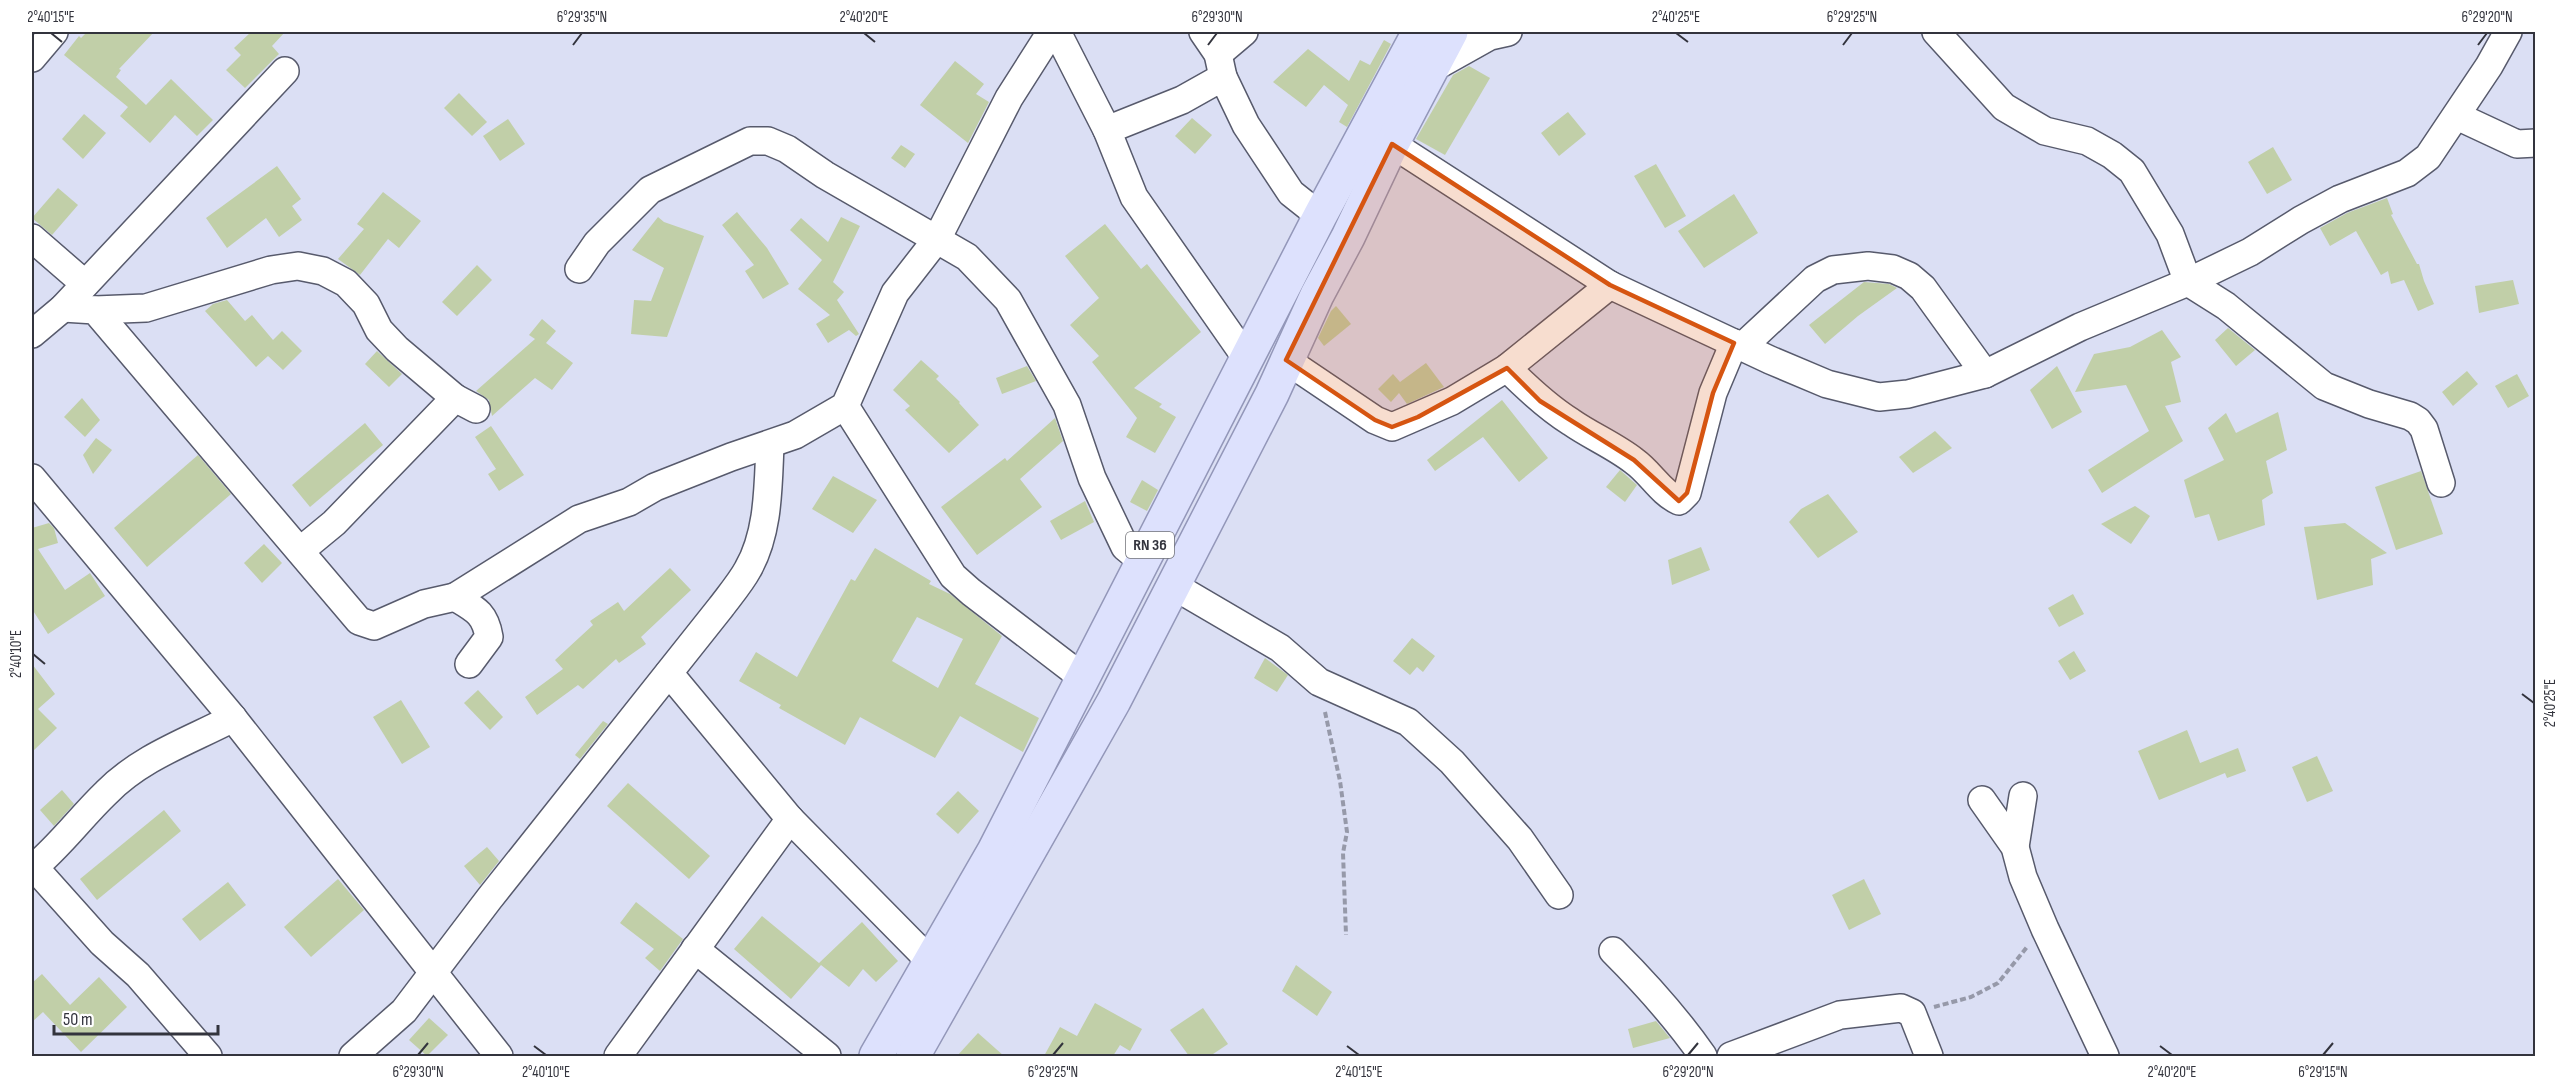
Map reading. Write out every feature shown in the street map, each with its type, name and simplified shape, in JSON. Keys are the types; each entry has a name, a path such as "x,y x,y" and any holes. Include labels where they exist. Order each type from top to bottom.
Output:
{"main road":[{"name":"RN 36","path":"876,1056 994,851 1320,216 1419,32"},
{"name":"RN 36","path":"913,1056 961,976 1114,701 1272,394 1286,360 1392,144 1451,32"}],"street":[{"path":"32,58 54,32"},
{"path":"95,310 349,611 359,621 374,626 424,604 454,597 579,519 630,502 655,488 731,457 795,435 845,406 896,293 937,239 1009,98 1051,32"},
{"path":"1058,32 1107,130 1134,197 1247,359"},
{"path":"1107,130 1182,100 1215,54 1244,32"},
{"path":"1431,69 1490,36 1508,32"},
{"path":"1936,32 2004,107 2045,130 2087,141 2112,155 2132,171 2170,234 2188,282 2226,306 2324,386 2369,404 2410,416 2418,421 2424,429 2441,483"},
{"path":"1392,144 1610,285 1827,384 1879,397 1908,394 1985,374 2080,327 2188,282 2250,252 2340,199 2407,173 2428,157 2489,66 2508,32"},
{"path":"1215,54 1246,125 1291,194 1320,216"},
{"path":"32,334 63,308 285,71"},
{"path":"2457,116 2517,144 2535,143"},
{"path":"579,269 597,243 650,189 750,141 768,141 787,149 825,175 967,257 1008,300 1067,405 1092,478 1125,547 1142,561"},
{"path":"32,238 85,284"},
{"path":"63,308 95,310 146,308 271,270 298,266 323,271 346,283 366,304 380,330 397,349 466,404 300,551"},
{"path":"1507,368 1540,401 1634,460 1655,483 1679,501 1686,493 1713,393 1738,345 1815,279 1833,270 1868,266 1893,269 1909,276 1923,288 1985,374"},
{"path":"1286,360 1375,420 1392,428 1452,401 1507,368 1610,285"},
{"path":"845,406 952,576 1083,677"},
{"path":"353,1056 404,1011 489,899 721,607 748,569 763,526 770,445"},
{"path":"32,478 43,509 233,718 499,1056"},
{"path":"1174,586 1280,648 1319,682 1407,722 1452,762 1520,839 1559,895"},
{"path":"454,597 475,608 486,621 489,637 469,664"},
{"path":"669,673 790,819 931,962"},
{"path":"208,1056 138,975 102,943 33,868 57,847 106,792 146,760 233,718"},
{"path":"2015,847 2023,796"},
{"path":"1982,800 2015,847 2024,877 2045,929 2105,1056"},
{"path":"618,1056 790,819"},
{"path":"695,949 826,1056"},
{"path":"1612,951 1640,978 1680,1024 1703,1056"},
{"path":"1731,1056 1840,1015 1901,1008 1912,1013 1929,1056"}],"path":[{"path":"1319,682 1340,781 1347,832 1343,854 1346,935"},
{"path":"1912,1013 1971,997 1998,983 2045,929"}],"highlighted area":[{"path":"1392,144 1610,285 1734,343 1713,393 1687,493 1679,501 1634,460 1540,401 1507,368 1418,417 1392,427 1375,420 1286,360"}],"building":[{"path":"87,32 154,32 119,69 121,70 116,77 146,105 171,79 213,120 197,136 175,115 150,143 120,116 128,107 64,55 79,36 81,38"},
{"path":"251,32 285,32 272,46 279,54 245,88 226,70 241,55 234,48"},
{"path":"1384,40 1391,44 1347,127 1339,122 1348,105 1324,85 1306,107 1273,82 1308,49 1349,81 1360,60 1370,65"},
{"path":"955,61 984,84 976,94 989,102 968,143 920,105"},
{"path":"1469,66 1490,78 1445,155 1416,139 1453,75"},
{"path":"459,93 487,122 472,136 444,108"},
{"path":"1568,112 1586,134 1559,156 1541,133"},
{"path":"84,114 106,133 83,159 62,139"},
{"path":"1192,118 1212,135 1195,154 1175,136"},
{"path":"508,119 525,144 500,161 483,136"},
{"path":"901,145 915,154 905,168 891,158"},
{"path":"2273,147 2292,180 2267,194 2248,162"},
{"path":"1656,164 1686,216 1665,228 1634,176"},
{"path":"277,166 301,199 292,206 302,220 279,237 266,218 227,248 206,218"},
{"path":"58,188 78,205 52,235 32,218"},
{"path":"383,192 421,221 399,248 388,239 360,275 338,259 364,229 357,224"},
{"path":"1734,194 1758,233 1704,268 1678,231"},
{"path":"2387,198 2393,214 2391,215 2419,264 2434,304 2418,311 2404,280 2391,284 2388,271 2381,275 2356,231 2330,246 2320,228 2347,213"},
{"path":"737,212 767,248 789,284 763,299 745,271 754,265 722,225"},
{"path":"658,217 664,222 704,236 667,337 631,334 634,300 651,301 664,268 632,250"},
{"path":"841,217 860,226 833,282 844,292 837,300 859,334 856,336 849,330 828,343 816,324 830,315 798,289 822,260 790,230 801,218 828,242"},
{"path":"1105,224 1141,269 1147,264 1201,332 1134,388 1162,404 1159,407 1176,417 1155,453 1126,437 1137,418 1092,362 1099,356 1070,325 1099,298 1065,256"},
{"path":"477,265 492,280 457,316 442,302"},
{"path":"2513,280 2519,304 2479,313 2475,286"},
{"path":"1864,282 1889,284 1897,288 1858,316 1825,344 1809,325"},
{"path":"227,300 245,321 252,315 273,340 282,331 302,351 283,370 268,356 256,367 205,311 213,304"},
{"path":"1336,306 1351,324 1324,346 1318,338 1331,311"},
{"path":"542,319 556,331 546,343 573,363 552,390 535,378 492,416 489,400 476,391 535,339 529,335"},
{"path":"2228,328 2255,350 2236,366 2215,340"},
{"path":"2162,330 2181,357 2171,362 2181,402 2165,406 2183,441 2102,493 2088,470 2149,431 2126,385 2075,392 2094,354 2130,347"},
{"path":"377,351 402,374 389,387 365,364"},
{"path":"921,360 939,376 936,379 960,402 979,425 949,453 905,410 910,406 893,390"},
{"path":"1426,363 1444,387 1407,404 1399,393 1391,402 1378,389 1393,374 1400,382"},
{"path":"1027,366 1036,381 1002,394 996,378"},
{"path":"2057,366 2082,412 2052,429 2030,390"},
{"path":"2467,371 2478,384 2453,406 2442,392"},
{"path":"2517,374 2529,396 2508,408 2495,386"},
{"path":"82,398 100,420 85,437 64,417"},
{"path":"1502,400 1548,458 1519,482 1483,437 1435,471 1427,460"},
{"path":"2278,412 2287,450 2266,461 2273,493 2262,500 2265,525 2218,541 2209,514 2195,518 2184,480 2224,460 2208,428 2226,413 2236,433"},
{"path":"1055,418 1063,441 1020,479 1042,507 977,555 941,507 1005,458 1007,461"},
{"path":"365,423 383,445 310,507 292,485"},
{"path":"491,426 524,475 499,491 488,474 496,469 475,437"},
{"path":"1935,431 1952,448 1913,473 1899,457"},
{"path":"96,438 112,450 93,474 83,455"},
{"path":"198,455 231,494 147,567 114,528"},
{"path":"1620,470 1637,485 1625,502 1606,487"},
{"path":"2421,471 2443,534 2396,550 2375,487"},
{"path":"833,476 877,500 853,533 812,509"},
{"path":"1142,480 1158,490 1147,511 1130,502"},
{"path":"1828,494 1858,532 1818,558 1789,522 1801,509"},
{"path":"1085,501 1094,522 1061,540 1050,521"},
{"path":"2135,506 2150,516 2131,544 2101,524"},
{"path":"49,523 54,528 58,543 38,549 65,590 90,573 105,596 48,634 32,609 32,528"},
{"path":"2345,523 2387,553 2371,559 2373,585 2317,600 2304,527"},
{"path":"264,544 282,563 262,583 244,563"},
{"path":"1701,547 1710,570 1672,585 1668,560"},
{"path":"875,548 931,581 929,584 950,594 1002,636 975,684 1039,718 1023,752 960,716 935,758 860,717 845,745 779,708 781,705 739,681 756,652 797,677 851,579 855,581","holes":["917,617 963,639 938,688 892,661"]},
{"path":"670,568 691,590 641,637 646,644 619,663 616,659 583,689 578,685 537,715 525,697 563,669 555,660 593,625 590,621 618,602 624,611"},
{"path":"2073,594 2084,614 2059,627 2048,608"},
{"path":"1412,638 1435,656 1423,672 1417,667 1410,675 1393,661"},
{"path":"2074,651 2086,671 2070,680 2058,661"},
{"path":"1265,658 1288,675 1277,692 1254,678"},
{"path":"32,664 55,694 38,709 57,728 32,752"},
{"path":"478,690 503,717 490,730 464,703"},
{"path":"401,700 430,747 402,764 373,717"},
{"path":"603,721 608,724 580,759 575,755"},
{"path":"2187,730 2200,763 2238,748 2246,771 2227,778 2225,773 2159,800 2138,751"},
{"path":"2317,756 2333,791 2307,802 2292,767"},
{"path":"628,783 710,856 689,879 607,806"},
{"path":"62,790 74,804 54,826 40,810"},
{"path":"958,791 979,811 958,834 936,814"},
{"path":"164,810 181,831 97,900 80,879"},
{"path":"487,847 499,861 480,885 464,866"},
{"path":"338,879 364,910 311,957 284,927"},
{"path":"1864,879 1881,914 1849,930 1832,895"},
{"path":"228,882 246,905 200,941 182,919"},
{"path":"636,902 683,939 660,971 645,958 654,949 620,923"},
{"path":"762,916 819,963 862,922 898,961 876,982 863,969 849,987 821,965 791,999 734,949"},
{"path":"1296,965 1332,992 1317,1016 1282,991"},
{"path":"42,974 70,1005 99,977 127,1007 81,1052 43,1012 32,1022 32,983"},
{"path":"1095,1003 1142,1029 1130,1051 1120,1045 1113,1056 1044,1056 1060,1027 1077,1036"},
{"path":"1203,1008 1228,1044 1210,1056 1189,1056 1170,1030"},
{"path":"429,1018 448,1035 427,1056 409,1040"},
{"path":"1656,1021 1670,1038 1633,1048 1628,1029"},
{"path":"978,1033 1004,1056 957,1056"}]}
